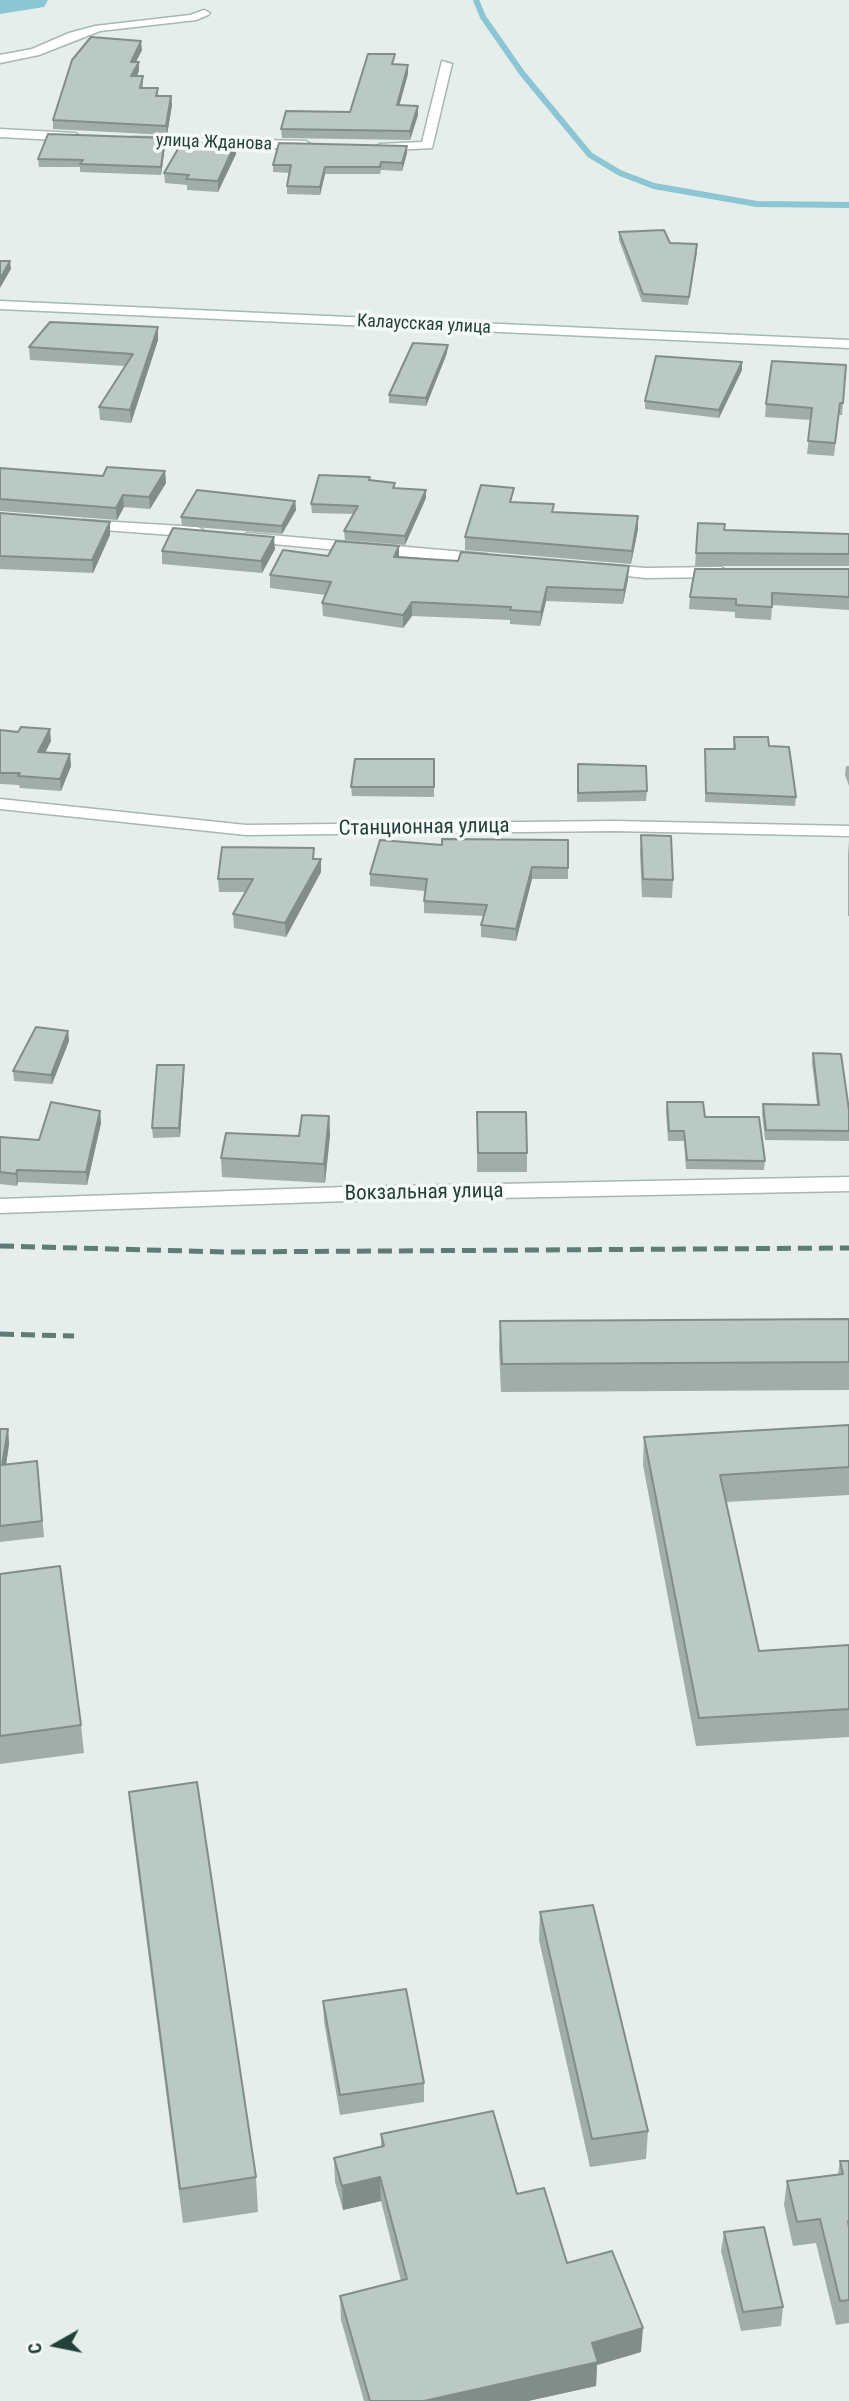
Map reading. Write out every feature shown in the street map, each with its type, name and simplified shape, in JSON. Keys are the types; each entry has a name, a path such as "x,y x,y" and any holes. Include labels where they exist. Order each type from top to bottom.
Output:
{"street":[{"path":"0,59 35,52 73,34 125,24 192,18 204,13"},
{"path":"364,147 428,145 446,64"},
{"path":"0,133 96,138"},
{"name":"улица Жданова","path":"122,139 326,146"},
{"name":"Калаусская улица","path":"0,305 849,344"},
{"path":"67,523 210,534"},
{"path":"236,537 498,560"},
{"path":"578,567 645,573 733,572"},
{"name":"Станционная улица","path":"0,804 246,830 614,826 849,831"},
{"name":"Вокзальная улица","path":"0,1206 346,1194 849,1184"}],"building":[{"path":"91,37 141,41 131,62 139,62 131,76 143,76 140,88 158,88 156,96 171,96 166,126 53,120 72,60"},
{"path":"368,54 395,54 392,64 408,65 397,105 418,106 410,131 281,129 286,111 350,112"},
{"path":"48,134 165,138 161,167 80,164 83,160 38,159"},
{"path":"182,142 235,144 218,181 186,179 189,175 164,173"},
{"path":"279,143 407,146 402,163 381,162 380,167 325,167 320,187 287,186 291,165 273,165"},
{"path":"664,230 670,243 697,244 689,297 643,294 619,232"},
{"path":"0,261 10,261 0,279"},
{"path":"50,322 158,327 130,410 99,407 133,354 29,347"},
{"path":"413,343 448,345 426,398 389,395"},
{"path":"656,356 742,362 719,410 645,401"},
{"path":"772,361 846,365 843,403 840,403 835,443 808,441 812,408 766,404"},
{"path":"107,467 165,471 149,497 123,495 116,508 0,499 0,468 103,476"},
{"path":"319,475 370,477 369,480 395,483 393,488 426,490 405,536 344,531 358,506 311,504"},
{"path":"481,485 514,488 510,502 554,504 552,512 638,516 632,551 465,537"},
{"path":"197,490 295,501 282,526 181,517"},
{"path":"0,513 110,522 92,560 0,556"},
{"path":"698,523 725,524 724,530 849,534 849,554 696,553"},
{"path":"173,528 274,537 261,561 162,551"},
{"path":"336,541 399,546 394,557 458,561 461,552 629,566 624,590 547,587 541,612 510,610 511,607 412,602 403,615 322,603 331,582 270,575 283,550 328,556"},
{"path":"695,569 849,569 849,597 772,593 772,607 736,605 736,599 690,597"},
{"path":"21,727 50,729 38,752 70,754 60,779 0,773 0,730 18,732"},
{"path":"734,737 768,737 769,746 789,747 796,797 706,793 705,749 735,749"},
{"path":"355,759 434,759 434,787 351,787"},
{"path":"578,764 646,766 647,791 578,793"},
{"path":"641,835 671,836 673,880 643,879"},
{"path":"442,839 568,840 568,868 532,867 516,929 481,925 487,905 424,901 427,879 370,874 380,840 442,845"},
{"path":"222,847 314,848 313,859 321,859 285,923 233,914 253,879 218,879"},
{"path":"36,1027 68,1031 51,1075 13,1071"},
{"path":"813,1053 841,1054 849,1110 849,1131 766,1130 763,1104 819,1105"},
{"path":"157,1065 184,1065 179,1128 152,1128"},
{"path":"51,1102 100,1111 86,1172 0,1172 0,1137 39,1140"},
{"path":"667,1102 703,1102 705,1117 759,1117 765,1161 687,1160 684,1131 669,1131"},
{"path":"477,1112 526,1112 527,1153 478,1153"},
{"path":"302,1115 329,1116 324,1164 221,1158 226,1133 299,1136"},
{"path":"849,1319 849,1362 502,1364 500,1321"},
{"path":"849,1425 849,1467 720,1475 759,1651 849,1645 849,1709 699,1718 644,1437"},
{"path":"0,1429 8,1429 2,1465 37,1461 42,1521 0,1526"},
{"path":"60,1566 81,1725 0,1736 0,1574"},
{"path":"197,1782 256,2177 180,2189 129,1792"},
{"path":"593,1905 648,2131 592,2139 540,1912"},
{"path":"406,1989 424,2083 340,2095 323,2001"},
{"path":"493,2111 517,2194 544,2188 567,2263 612,2251 643,2328 592,2343 598,2362 424,2401 370,2401 340,2296 407,2279 380,2177 342,2186 334,2158 384,2146 381,2134"},
{"path":"840,2161 849,2161 849,2300 840,2301 820,2219 797,2222 787,2181 843,2174"},
{"path":"764,2227 783,2307 743,2312 724,2232"}],"waterway":[{"path":"0,4 32,0"},
{"path":"476,0 483,17 522,73 590,155 620,173 654,186 757,204 849,205"}],"railway":[{"path":"0,1246 226,1252 849,1248"},
{"path":"0,1334 74,1336"}]}
